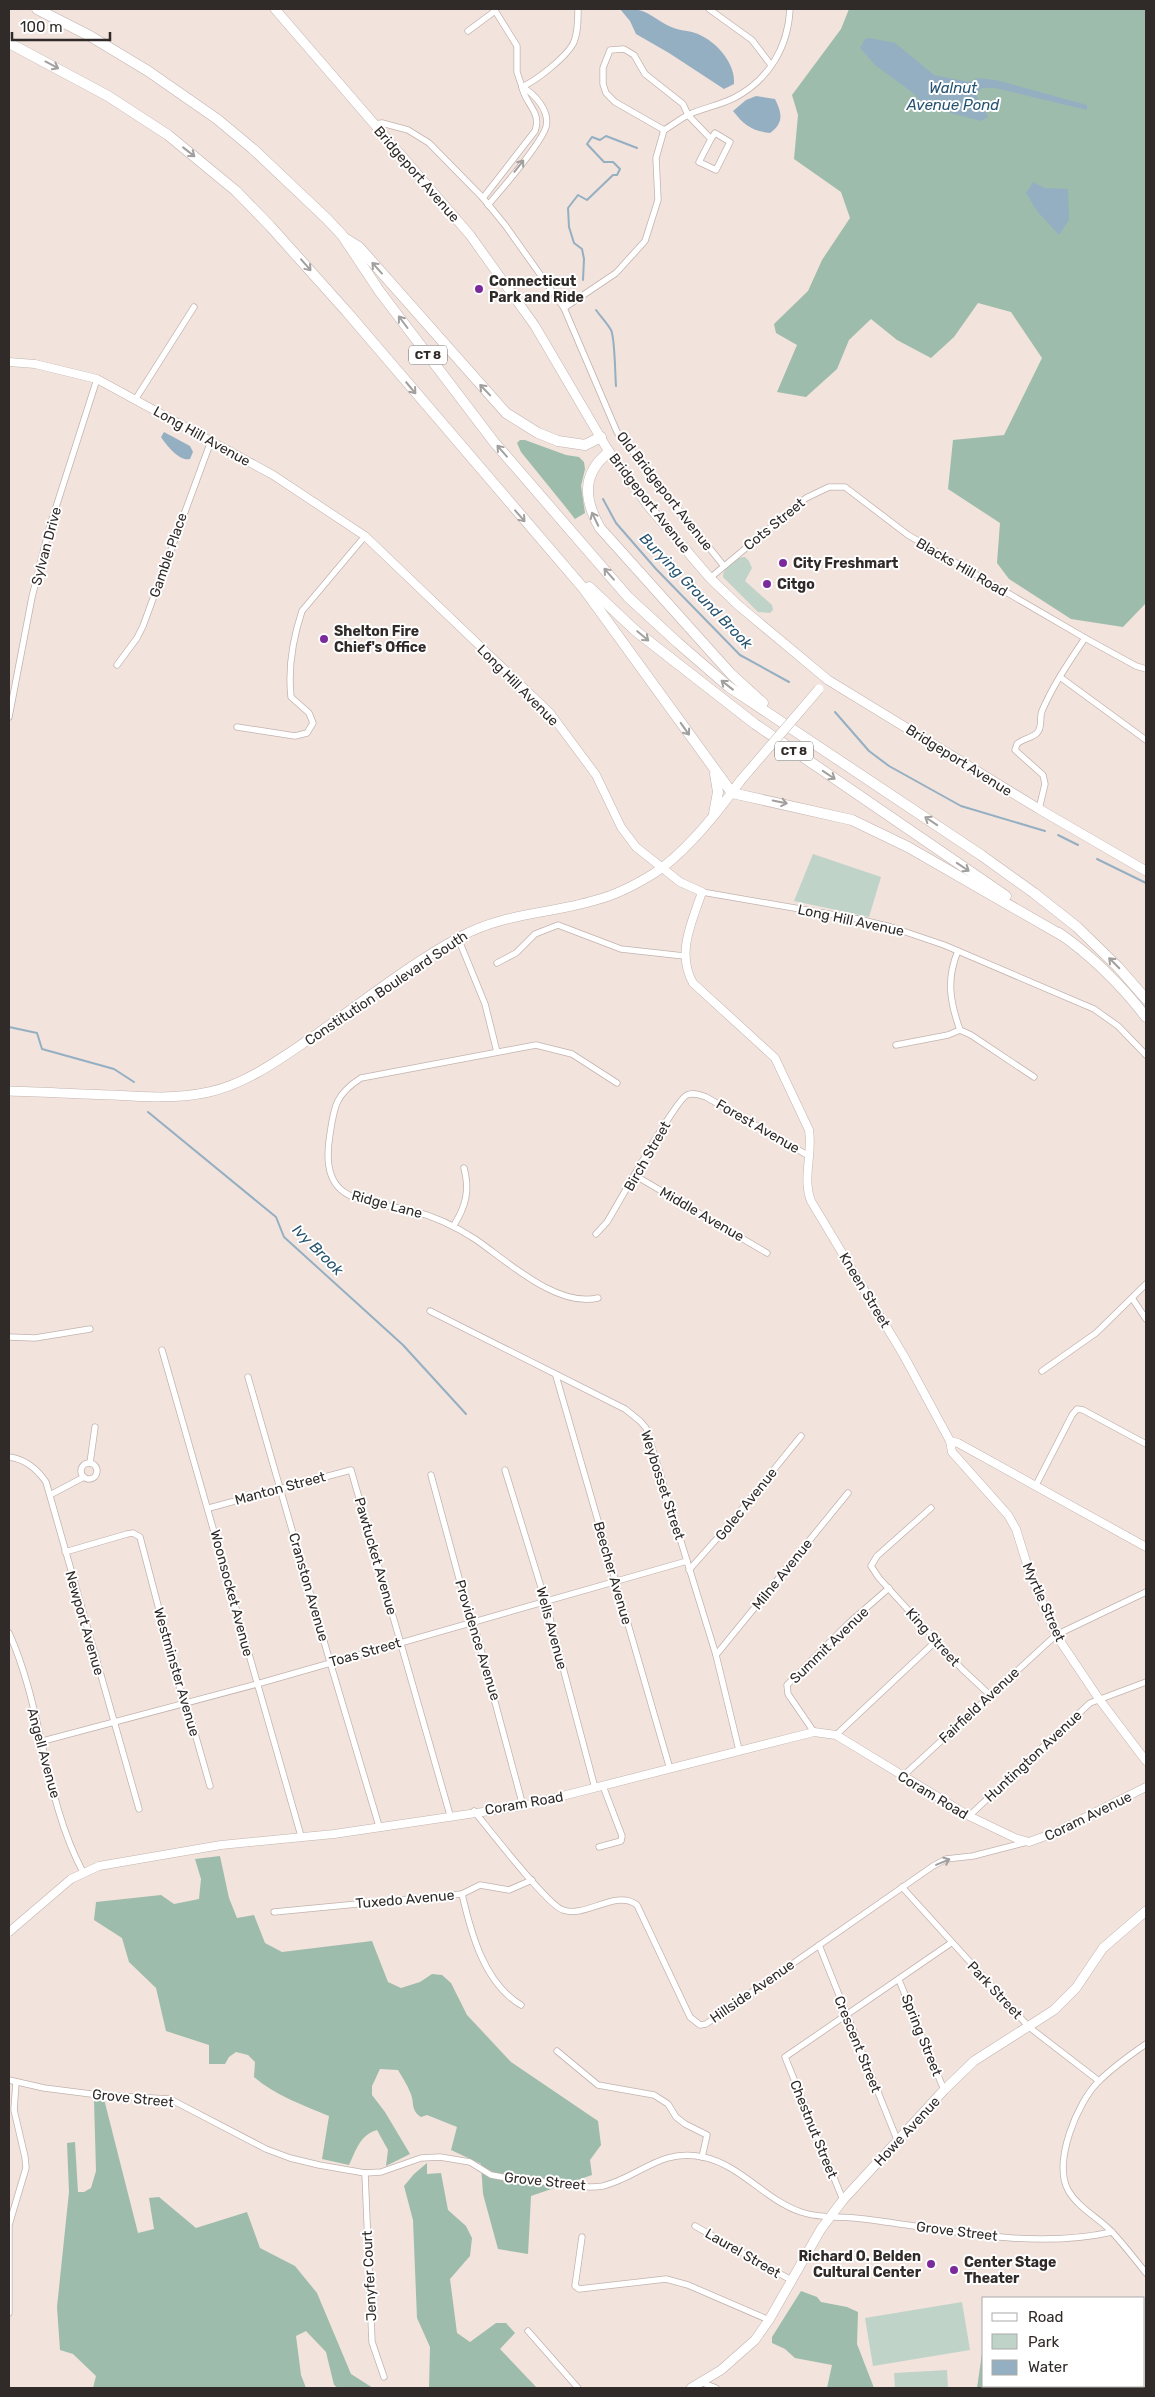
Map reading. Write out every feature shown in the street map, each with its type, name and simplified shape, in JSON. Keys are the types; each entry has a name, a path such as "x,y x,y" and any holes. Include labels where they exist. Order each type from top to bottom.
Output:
{"highway":[{"name":"CT 8","path":"37,9 90,36 148,71 217,119 253,149 342,236 380,292 494,442 628,597 678,643 730,687 981,855 1034,893 1077,927 1118,967 1146,999"},
{"name":"CT 8","path":"9,43 123,106 181,145 236,191 300,258 543,543 638,632 755,724 1063,936 1101,967 1146,1017"},
{"path":"342,236 359,248 506,413 538,433 558,441 586,445 601,437"},
{"path":"609,452 596,464 590,476 588,489 588,503 600,528 731,674 797,731"},
{"path":"543,543 603,613 732,793 825,812 860,823 908,847 1063,936"},
{"path":"713,768 718,792 714,814"}],"main road":[{"name":"Bridgeport Avenue","path":"275,9 496,269 535,326 609,452 650,508 710,578 764,629 828,680 1039,809 1146,871"},
{"name":"Constitution Boulevard South","path":"9,1091 152,1097 180,1097 210,1092 261,1071 474,929 508,918 594,901 613,895 661,869 714,814 828,680"},
{"name":"Howe Avenue","path":"691,2388 703,2383 734,2360 755,2340 843,2200 944,2090 974,2061 1029,2027 1066,2000 1103,1948 1146,1911"}],"street":[{"path":"522,87 543,73 569,50 576,34 578,9"},
{"path":"708,9 752,40 771,65"},
{"path":"564,308 616,272 645,241 658,200 656,158 664,130 688,115 734,98 757,83 782,50 790,22 790,9"},
{"path":"468,31 495,10 517,46 517,72 524,96 538,119 535,131 483,198"},
{"path":"664,130 615,102 606,93 602,84 603,68 610,50 621,48 631,52 640,62 645,74 683,104 688,115 711,139"},
{"path":"488,205 542,136 546,127 546,117 543,109 530,91 522,87"},
{"name":"Old Bridgeport Avenue","path":"374,124 382,122 416,134 438,152 483,198 564,308 617,432 723,565"},
{"path":"535,131 542,136"},
{"path":"715,133 730,142 716,170 699,162 711,139 715,133"},
{"path":"135,400 194,307"},
{"name":"Long Hill Avenue","path":"9,362 35,364 97,380 211,441 317,503 365,536 550,713 596,774 621,827 636,847 661,869 680,882 702,892 858,919 925,938 1094,1008 1118,1026 1146,1055"},
{"name":"Sylvan Drive","path":"9,717 32,597 47,538 97,380"},
{"name":"Gamble Place","path":"117,665 137,638 143,626 211,441"},
{"name":"Cots Street","path":"710,578 723,565 806,498 829,487 845,488"},
{"name":"Blacks Hill Road","path":"845,488 908,535 1085,638 1136,666 1146,669"},
{"path":"237,727 295,736 307,733 312,724 309,713 291,697 290,683 297,626 302,611 365,536"},
{"path":"1039,809 1046,780 1043,775 1015,750 1017,744 1036,734 1040,728 1040,715 1060,677 1085,638"},
{"path":"1060,677 1146,740"},
{"name":"Kneen Street","path":"702,892 689,930 684,956 686,972 693,983 775,1058 809,1130 811,1142 807,1176 808,1192 811,1201 904,1356 950,1441"},
{"path":"497,963 516,953 535,934 558,925 622,949 684,956"},
{"path":"458,938 485,1004 497,1052"},
{"path":"958,951 952,965 949,984 953,1009 960,1030"},
{"path":"896,1045 948,1035 960,1030 972,1035 1034,1077"},
{"name":"Ridge Lane","path":"598,1298 586,1301 542,1285 454,1225 414,1211 360,1200 346,1194 338,1187 327,1168 326,1155 334,1108 339,1096 348,1086 361,1078 536,1045 572,1054 617,1083"},
{"name":"Birch Street","path":"596,1234 607,1222 636,1176 677,1105 686,1095 694,1093 706,1097"},
{"name":"Forest Avenue","path":"706,1097 810,1156"},
{"path":"454,1225 462,1212 467,1198 468,1182 464,1168"},
{"name":"Middle Avenue","path":"636,1176 767,1253"},
{"path":"1042,1371 1096,1333 1146,1284"},
{"path":"1132,1298 1146,1319"},
{"name":"Weybosset Street","path":"430,1311 625,1409 646,1428 716,1655 739,1750"},
{"path":"9,1337 35,1338 90,1330"},
{"name":"Woonsocket Avenue","path":"162,1350 209,1508 301,1836"},
{"name":"Beecher Avenue","path":"556,1376 670,1769"},
{"name":"Cranston Avenue","path":"248,1377 379,1826"},
{"path":"1036,1485 1077,1409 1083,1410 1146,1443"},
{"path":"84,1477 82,1469 90,1463 95,1427"},
{"name":"Golec Avenue","path":"690,1570 801,1436"},
{"path":"950,1441 958,1443 1036,1485 1146,1547"},
{"name":"Myrtle Street","path":"950,1441 952,1452 964,1468 1008,1516 1016,1529 1030,1574 1056,1635 1099,1699 1146,1760"},
{"name":"Newport Avenue","path":"9,1457 29,1463 39,1471 46,1482 139,1809"},
{"path":"50,1495 84,1477 90,1479 96,1474 96,1467 90,1463"},
{"name":"Manton Street","path":"209,1508 281,1487 351,1470"},
{"name":"Pawtucket Avenue","path":"351,1470 402,1641 450,1815"},
{"name":"Wells Avenue","path":"505,1470 599,1787 622,1836 621,1841 617,1844 599,1847"},
{"name":"Providence Avenue","path":"431,1475 499,1712 522,1806"},
{"name":"Milne Avenue","path":"716,1655 848,1493"},
{"name":"King Street","path":"931,1508 873,1561 871,1566 879,1578 936,1641 990,1695"},
{"name":"Westminster Avenue","path":"65,1552 133,1533 140,1537 181,1693 186,1702 210,1786"},
{"name":"Toas Street","path":"43,1741 257,1684 545,1600 687,1561"},
{"name":"Summit Avenue","path":"814,1732 788,1694 787,1685 849,1623 889,1588"},
{"name":"Fairfield Avenue","path":"903,1776 1056,1635 1146,1592"},
{"name":"Angell Avenue","path":"9,1633 43,1741 60,1814 84,1872"},
{"path":"836,1736 936,1641"},
{"name":"Huntington Avenue","path":"969,1816 1090,1703 1146,1682"},
{"name":"Coram Road","path":"9,1932 70,1879 99,1866 221,1845 522,1806 814,1732 836,1736 969,1816 1015,1838 1029,1842"},
{"name":"Coram Avenue","path":"1029,1842 1047,1836 1146,1787"},
{"name":"Hillside Avenue","path":"474,1811 532,1880 562,1910 572,1912 625,1900 637,1905 690,2017 700,2025 706,2024 902,1887 946,1859 972,1856 1029,1842"},
{"name":"Tuxedo Avenue","path":"274,1912 462,1894 480,1885 509,1890 532,1880"},
{"name":"Park Street","path":"902,1887 1029,2027 1099,2081"},
{"path":"462,1894 469,1924 480,1954 501,1986 514,2001 521,2005"},
{"path":"847,2015 951,1943"},
{"name":"Crescent Street","path":"819,1945 898,2142"},
{"name":"Spring Street","path":"899,1980 944,2090"},
{"name":"Chestnut Street","path":"843,2200 785,2058 847,2015"},
{"path":"1146,2044 1099,2081 1082,2104 1068,2138 1064,2156 1064,2174 1067,2189 1075,2200 1112,2232 1146,2273"},
{"path":"557,2052 598,2085 647,2093 662,2100 685,2124 707,2135 702,2157"},
{"name":"Grove Street","path":"9,2080 44,2088 99,2095 170,2099 266,2148 290,2158 364,2173 394,2169 421,2158 440,2157 470,2162 491,2175 502,2177 602,2186 665,2159 688,2156 702,2157 730,2167 785,2205 814,2216 1004,2237 1070,2237 1112,2232"},
{"path":"9,2313 9,2225 26,2168 14,2110 16,2082"},
{"name":"Jenyfer Court","path":"364,2173 372,2342 384,2377"},
{"name":"Laurel Street","path":"695,2226 791,2280"},
{"path":"582,2238 575,2286 579,2289 666,2279 688,2285 769,2320"},
{"path":"528,2332 578,2388"},
{"path":"703,2383 716,2388"}],"green space":[{"path":"849,9 1146,9 1146,603 1123,627 1071,619 1009,579 997,563 1000,523 948,489 953,440 1004,435 1042,358 1011,312 978,303 954,337 931,358 897,340 871,319 849,340 837,369 806,397 777,392 797,345 776,333 774,324 808,291 822,260 850,218 841,192 794,159 798,115 792,95 841,29"},
{"path":"520,440 525,440 566,455 579,457 584,462 585,469 581,486 585,513 575,519 521,452 517,443"},
{"path":"745,557 752,568 745,581 772,605 773,610 770,613 758,612 723,577 730,563"},
{"path":"813,854 881,877 869,917 794,901"},
{"path":"220,1856 229,1898 237,1918 254,1915 265,1943 282,1952 372,1941 388,1982 401,1988 420,1982 432,1974 442,1975 451,1983 467,2015 511,2062 598,2121 601,2145 590,2160 592,2175 531,2196 528,2254 498,2249 483,2194 481,2164 451,2150 457,2127 427,2115 421,2117 415,2112 409,2089 398,2070 380,2069 372,2086 372,2095 385,2112 410,2154 386,2166 388,2150 377,2130 366,2135 356,2149 349,2165 322,2159 329,2116 290,2100 262,2084 254,2077 255,2062 248,2055 236,2052 229,2057 225,2064 209,2064 209,2045 166,2031 156,1988 129,1962 122,1938 94,1920 96,1902 161,1895 174,1904 199,1899 201,1879 195,1859"},
{"path":"104,2099 138,2233 154,2229 149,2198 159,2197 196,2228 247,2212 260,2248 295,2266 317,2293 351,2374 373,2388 338,2388 334,2385 326,2352 306,2331 296,2336 301,2375 306,2388 93,2388 96,2376 73,2354 60,2350 57,2307 69,2192 67,2143 75,2142 78,2192 84,2192 91,2188 96,2171 94,2100"},
{"path":"427,2163 427,2174 441,2173 448,2210 466,2226 472,2238 470,2256 450,2279 457,2333 470,2342 496,2323 506,2323 515,2333 500,2349 537,2388 429,2388 430,2347 417,2318 413,2220 404,2186"},
{"path":"801,2291 817,2297 821,2302 847,2307 858,2312 857,2344 874,2388 827,2388 832,2365 795,2358 785,2349 772,2343 772,2337"},
{"path":"962,2302 970,2350 873,2366 865,2318"},
{"path":"982,2354 982,2387 1005,2388 977,2388"},
{"path":"947,2370 948,2388 895,2388 894,2373"}],"water":[{"path":"620,9 642,11 672,28 695,33 712,42 724,54 732,69 734,84 724,89 636,34 630,21"},
{"name":"Walnut Avenue Pond","path":"870,38 895,43 934,75 969,82 978,78 996,80 1087,105 1087,110 995,88 982,88 976,95 988,117 981,121 924,106 913,93 875,65 860,48 865,39"},
{"path":"756,96 775,99 777,104 780,122 770,133 758,131 749,126 733,111 746,100"},
{"path":"1033,182 1045,188 1068,189 1069,220 1059,235 1037,211 1026,193"},
{"path":"164,432 190,446 193,452 190,459 182,458 170,448 161,437"}],"waterway":[{"name":"Burying Ground Brook","path":"583,280 584,259 582,249 574,243 569,227 568,208 578,195 587,200 613,175 617,175 620,169 613,162 604,162 587,144 592,137 600,140 606,136 637,148"},
{"name":"Burying Ground Brook","path":"596,310 611,330 616,386"},
{"name":"Burying Ground Brook","path":"603,499 616,523 656,569 740,655 789,682"},
{"name":"Burying Ground Brook","path":"835,712 869,751 889,766 961,806 1045,831"},
{"path":"1058,835 1078,845"},
{"path":"1097,859 1146,883"},
{"name":"Ivy Brook","path":"9,1027 37,1033 42,1049 114,1069 134,1082"},
{"name":"Ivy Brook","path":"148,1112 276,1217 284,1237 403,1345 466,1414"}],"place":[{"name":"Connecticut Park and Ride","path":"479,289"},
{"name":"City Freshmart","path":"783,563"},
{"name":"Citgo","path":"767,584"},
{"name":"Shelton Fire Chief's Office","path":"324,639"},
{"name":"Richard O. Belden Cultural Center","path":"931,2264"},
{"name":"Center Stage Theater","path":"954,2270"}]}
